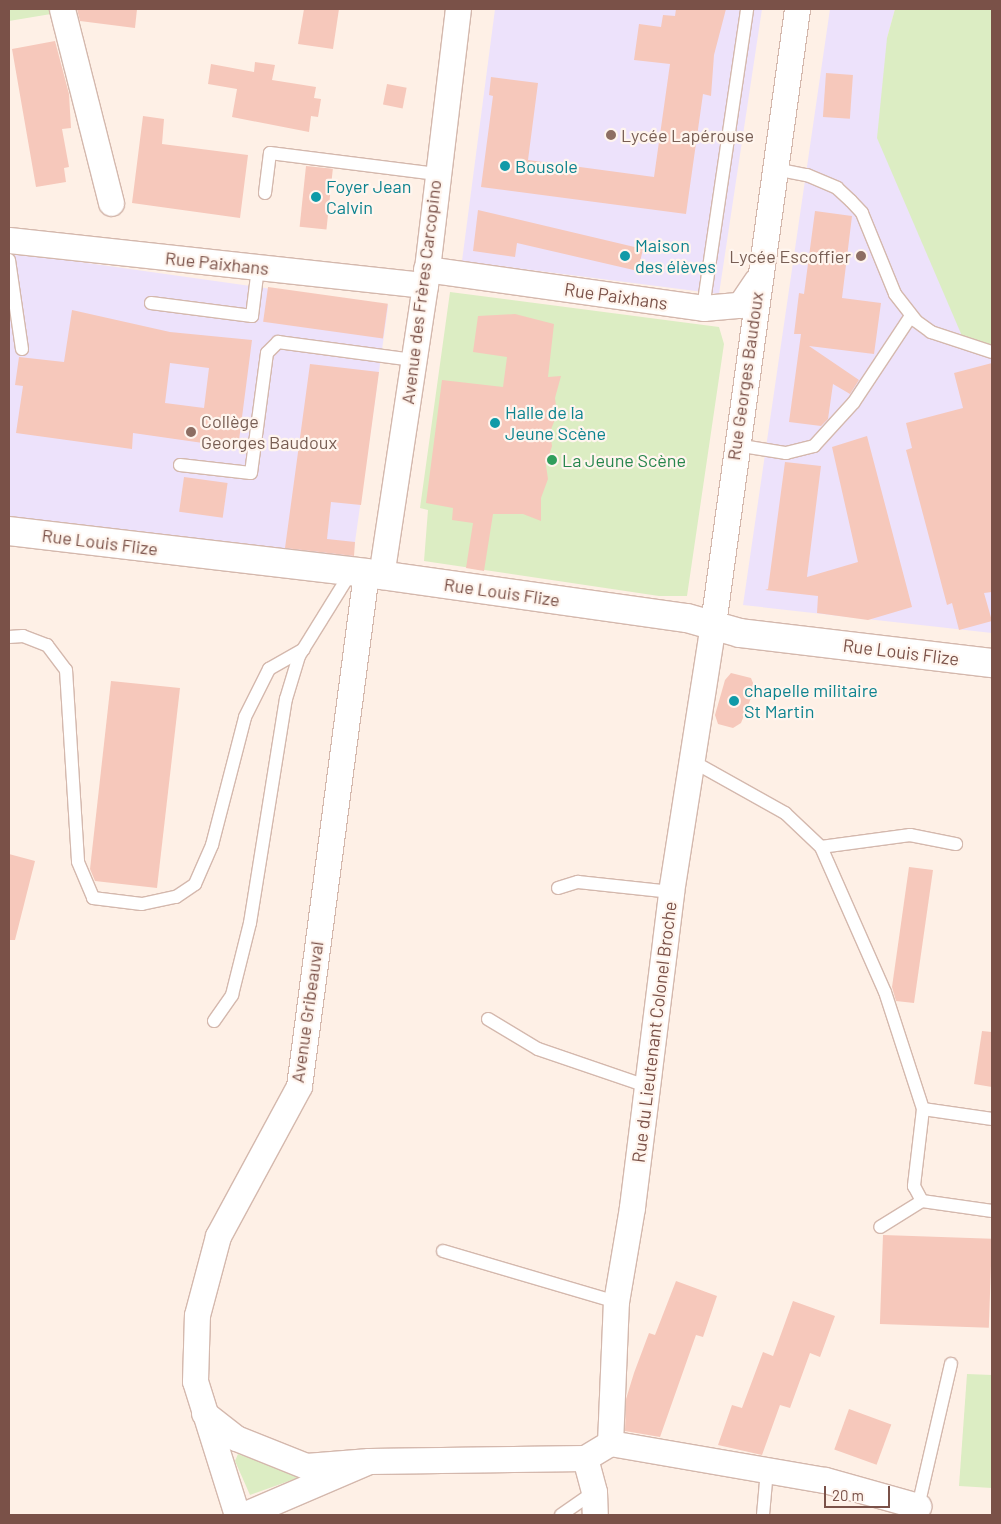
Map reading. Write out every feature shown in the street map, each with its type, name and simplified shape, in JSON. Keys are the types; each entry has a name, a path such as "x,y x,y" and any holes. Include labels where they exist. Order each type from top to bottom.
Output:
{"street":[{"path":"62,9 111,203"},
{"name":"Avenue des Frères Carcopino","path":"366,574 413,360 426,277 458,9"},
{"name":"Rue Georges Baudoux","path":"700,621 736,445 797,9"},
{"name":"Rue Paixhans","path":"9,240 258,268 426,277 703,308 740,305 750,294 759,274"},
{"name":"Rue Georges Baudoux","path":"700,621 704,609 740,352 740,330 703,308"},
{"name":"Rue Louis Flize","path":"9,531 366,574 700,621 740,633 992,663"},
{"name":"Avenue Gribeauval","path":"237,1515 195,1381 197,1315 218,1236 300,1086 366,574"},
{"name":"Rue du Lieutenant Colonel Broche","path":"610,1443 616,1302 632,1208 671,892 692,761 700,621"},
{"path":"204,1413 252,1447 306,1466 369,1461 585,1458 610,1443 825,1480 917,1511"},
{"path":"585,1458 594,1504"},
{"path":"243,1515 369,1461"}],"lane":[{"path":"703,308 747,9"},
{"path":"265,193 270,153 437,174"},
{"path":"775,169 807,175 837,188 862,213 894,294 911,316 932,332 992,352"},
{"path":"9,260 22,349"},
{"path":"151,303 252,316 258,268"},
{"path":"736,445 786,453 814,446 854,402 911,316"},
{"path":"180,465 251,473 268,353 278,342 413,360"},
{"path":"9,637 22,636 47,645 66,670 78,862 93,898 142,904 176,897 195,884 212,845 245,717 269,669 304,648 366,574"},
{"path":"214,1021 232,995 250,923 286,699 304,648"},
{"path":"692,761 785,813 821,847 885,992 923,1109 914,1186 922,1201"},
{"path":"821,847 910,835 956,844"},
{"path":"558,888 578,882 671,892"},
{"path":"488,1019 538,1049 646,1086"},
{"path":"923,1109 992,1119"},
{"path":"880,1227 922,1201 992,1211"},
{"path":"443,1251 616,1302"},
{"path":"917,1511 951,1364"},
{"path":"763,1515 767,1470"},
{"path":"561,1515 594,1504"}],"shaded area":[{"name":"Lycée Lapérouse","path":"495,9 762,9 719,294 462,261"},
{"name":"Lycée Escoffier","path":"830,9 895,9 887,38 962,336 992,345 992,633 743,605"},
{"name":"Collège Georges Baudoux","path":"9,252 388,305 352,567 9,519"}],"green space":[{"path":"9,9 48,9 51,14 9,21"},
{"path":"895,9 992,9 992,345 962,336 877,138 887,38"},
{"name":"La Jeune Scène","path":"450,292 719,327 724,344 687,596 659,596 424,561 428,510 420,508"},
{"path":"967,1374 992,1375 992,1488 959,1486"},
{"path":"238,1454 276,1466 323,1469 250,1495 235,1461"}],"building":[{"path":"77,9 137,9 135,28 80,21"},
{"path":"304,9 339,9 333,49 298,44"},
{"path":"676,9 726,9 714,55 711,96 703,94 686,214 481,187 493,96 489,95 491,77 538,83 528,160 654,177 670,64 634,60 639,24 661,27 663,15 675,16"},
{"path":"55,41 69,94 71,128 62,129 69,167 64,168 66,182 36,187 12,49"},
{"path":"255,62 275,65 272,80 316,87 314,98 321,99 318,117 311,116 309,132 232,117 237,89 208,84 211,64 254,72"},
{"path":"826,73 853,75 850,119 823,117"},
{"path":"387,84 407,88 403,108 383,105"},
{"path":"143,116 164,119 162,144 248,155 240,218 132,203"},
{"name":"Foyer Jean Calvin","path":"306,166 333,169 326,229 300,227"},
{"path":"478,210 643,249 638,271 517,243 515,257 473,251"},
{"path":"815,211 852,216 842,298 881,303 874,354 809,346 859,380 850,394 833,384 828,419 821,426 789,422 801,334 794,334 799,293 804,294"},
{"path":"268,287 388,304 383,338 263,322"},
{"path":"72,310 170,332 252,340 238,448 133,433 132,449 16,433 23,386 15,385 19,357 64,362","holes":["170,363 209,368 204,408 165,403"]},
{"name":"Halle de la Jeune Scène","path":"515,314 554,324 548,377 561,376 555,398 557,414 550,432 552,446 546,465 548,479 541,498 541,521 523,514 493,514 484,571 466,568 473,523 452,520 453,508 426,503 442,380 503,387 507,357 473,352 478,316"},
{"path":"992,363 992,592 984,593 992,621 959,630 952,603 947,605 906,450 912,448 906,423 963,408 954,373"},
{"path":"310,364 379,372 361,505 331,502 327,539 355,542 354,556 285,548"},
{"path":"867,436 912,607 868,620 817,613 818,596 765,590 768,589 785,462 821,466 807,577 858,562 832,447"},
{"path":"184,477 228,483 223,518 179,512"},
{"name":"chapelle militaire St Martin","path":"731,673 751,678 755,688 741,723 733,728 718,724 715,715 725,680"},
{"path":"111,681 180,688 157,888 95,881 90,869"},
{"path":"9,854 35,861 15,940 9,940"},
{"path":"909,867 933,870 914,1003 896,1001 892,987"},
{"path":"982,1031 992,1032 992,1087 974,1084"},
{"path":"883,1235 992,1239 989,1328 880,1324"},
{"path":"676,1281 717,1296 703,1337 696,1335 660,1437 625,1431 626,1399 634,1373 649,1333 655,1335"},
{"path":"793,1301 835,1316 820,1357 810,1353 790,1408 780,1405 762,1455 718,1445 732,1405 742,1408 763,1352 773,1356"},
{"path":"849,1409 891,1424 877,1465 834,1449"}],"place":[{"name":"Lycée Lapérouse","path":"611,135"},
{"name":"Bousole","path":"505,166"},
{"name":"Foyer Jean Calvin","path":"316,197"},
{"name":"Maison des élèves","path":"625,256"},
{"name":"Lycée Escoffier","path":"861,256"},
{"name":"Halle de la Jeune Scène","path":"495,423"},
{"name":"Collège Georges Baudoux","path":"191,432"},
{"name":"La Jeune Scène","path":"552,460"},
{"name":"chapelle militaire St Martin","path":"734,701"}]}
